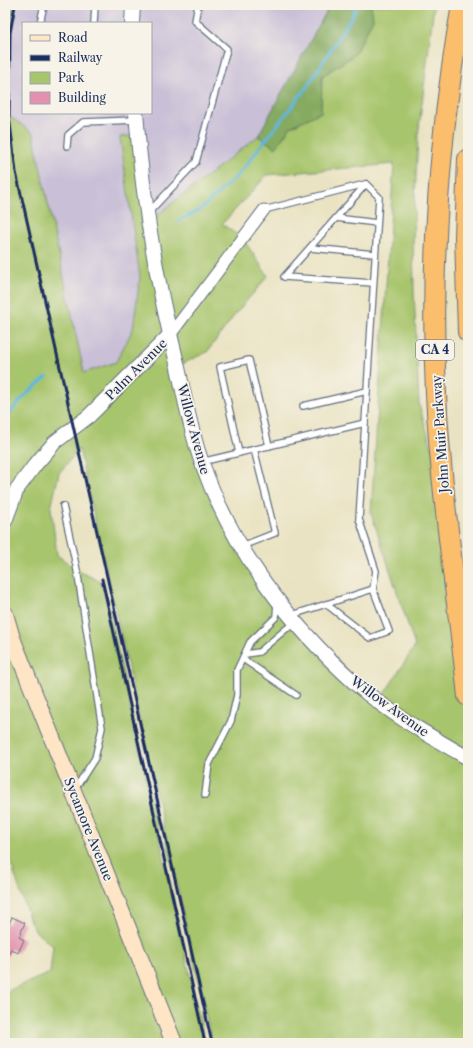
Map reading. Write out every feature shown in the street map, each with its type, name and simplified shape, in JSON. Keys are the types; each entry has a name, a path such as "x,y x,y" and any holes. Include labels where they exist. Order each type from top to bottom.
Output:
{"highway":[{"name":"John Muir Parkway","path":"462,5 449,85 440,173 434,306 436,394 440,446 468,696"},
{"name":"CA 4","path":"468,158 465,282 468,332"}],"main road":[{"name":"Sycamore Avenue","path":"5,614 12,638 174,1043"}],"street":[{"path":"132,22 133,5"},
{"name":"Willow Avenue","path":"136,116 140,160 162,304 201,462 220,508 241,547 293,620 357,684 426,733 468,758"},
{"name":"Palm Avenue","path":"5,521 17,489 35,464 56,442 89,416 170,335 264,210"}],"lane":[{"path":"40,22 44,5"},
{"path":"94,22 95,5"},
{"path":"148,212 196,162 227,49 195,21 198,5"},
{"path":"67,146 68,135 83,122 136,116"},
{"path":"264,210 366,184"},
{"path":"366,184 284,277 373,283"},
{"path":"326,604 370,638 389,631 373,589 376,571 359,519 379,197 366,184"},
{"path":"336,218 377,223"},
{"path":"310,248 375,254"},
{"path":"239,453 220,367 249,360 269,446"},
{"path":"303,406 367,391"},
{"path":"201,462 365,423"},
{"path":"241,547 275,533 254,450"},
{"path":"63,506 77,570 102,728 95,758 73,790"},
{"path":"244,656 260,652 286,629 293,620 326,604 373,589"},
{"path":"205,795 209,764 231,721 237,694 237,670 250,642 276,617 277,599"},
{"path":"244,656 296,695"}],"shaded area":[{"path":"15,5 330,5 258,136 150,222 162,304 89,416 9,116 10,33"}],"green space":[{"path":"5,5 15,5 10,34 9,116 33,133 84,373 116,362 133,329 140,277 120,137 138,135 150,221 258,136 276,148 290,127 321,112 322,76 354,55 373,19 371,5 434,5 418,136 413,239 414,291 419,405 443,483 468,696 468,1043 212,1043 79,449 59,473 51,508 57,555 77,570 103,583 205,1043 5,1043 5,992 50,973 53,946 36,932 30,921 5,845","holes":["394,164 371,513 415,646 379,702 277,599 201,462 178,366 207,352 237,312 268,276 243,239 222,224 267,175"]},
{"path":"330,5 371,5 373,19 354,55 322,76 321,112 290,127 276,148 258,136"}],"building":[{"path":"12,917 25,923 19,937 24,940 18,953 11,949 5,962 5,922 9,924"}],"waterway":[{"path":"178,221 200,210 238,175 307,87 351,18 357,5"},
{"path":"5,421 19,402 47,377"}],"railway":[{"path":"15,5 10,33 9,116 16,172 212,1043"},
{"path":"102,579 205,1043"}]}
